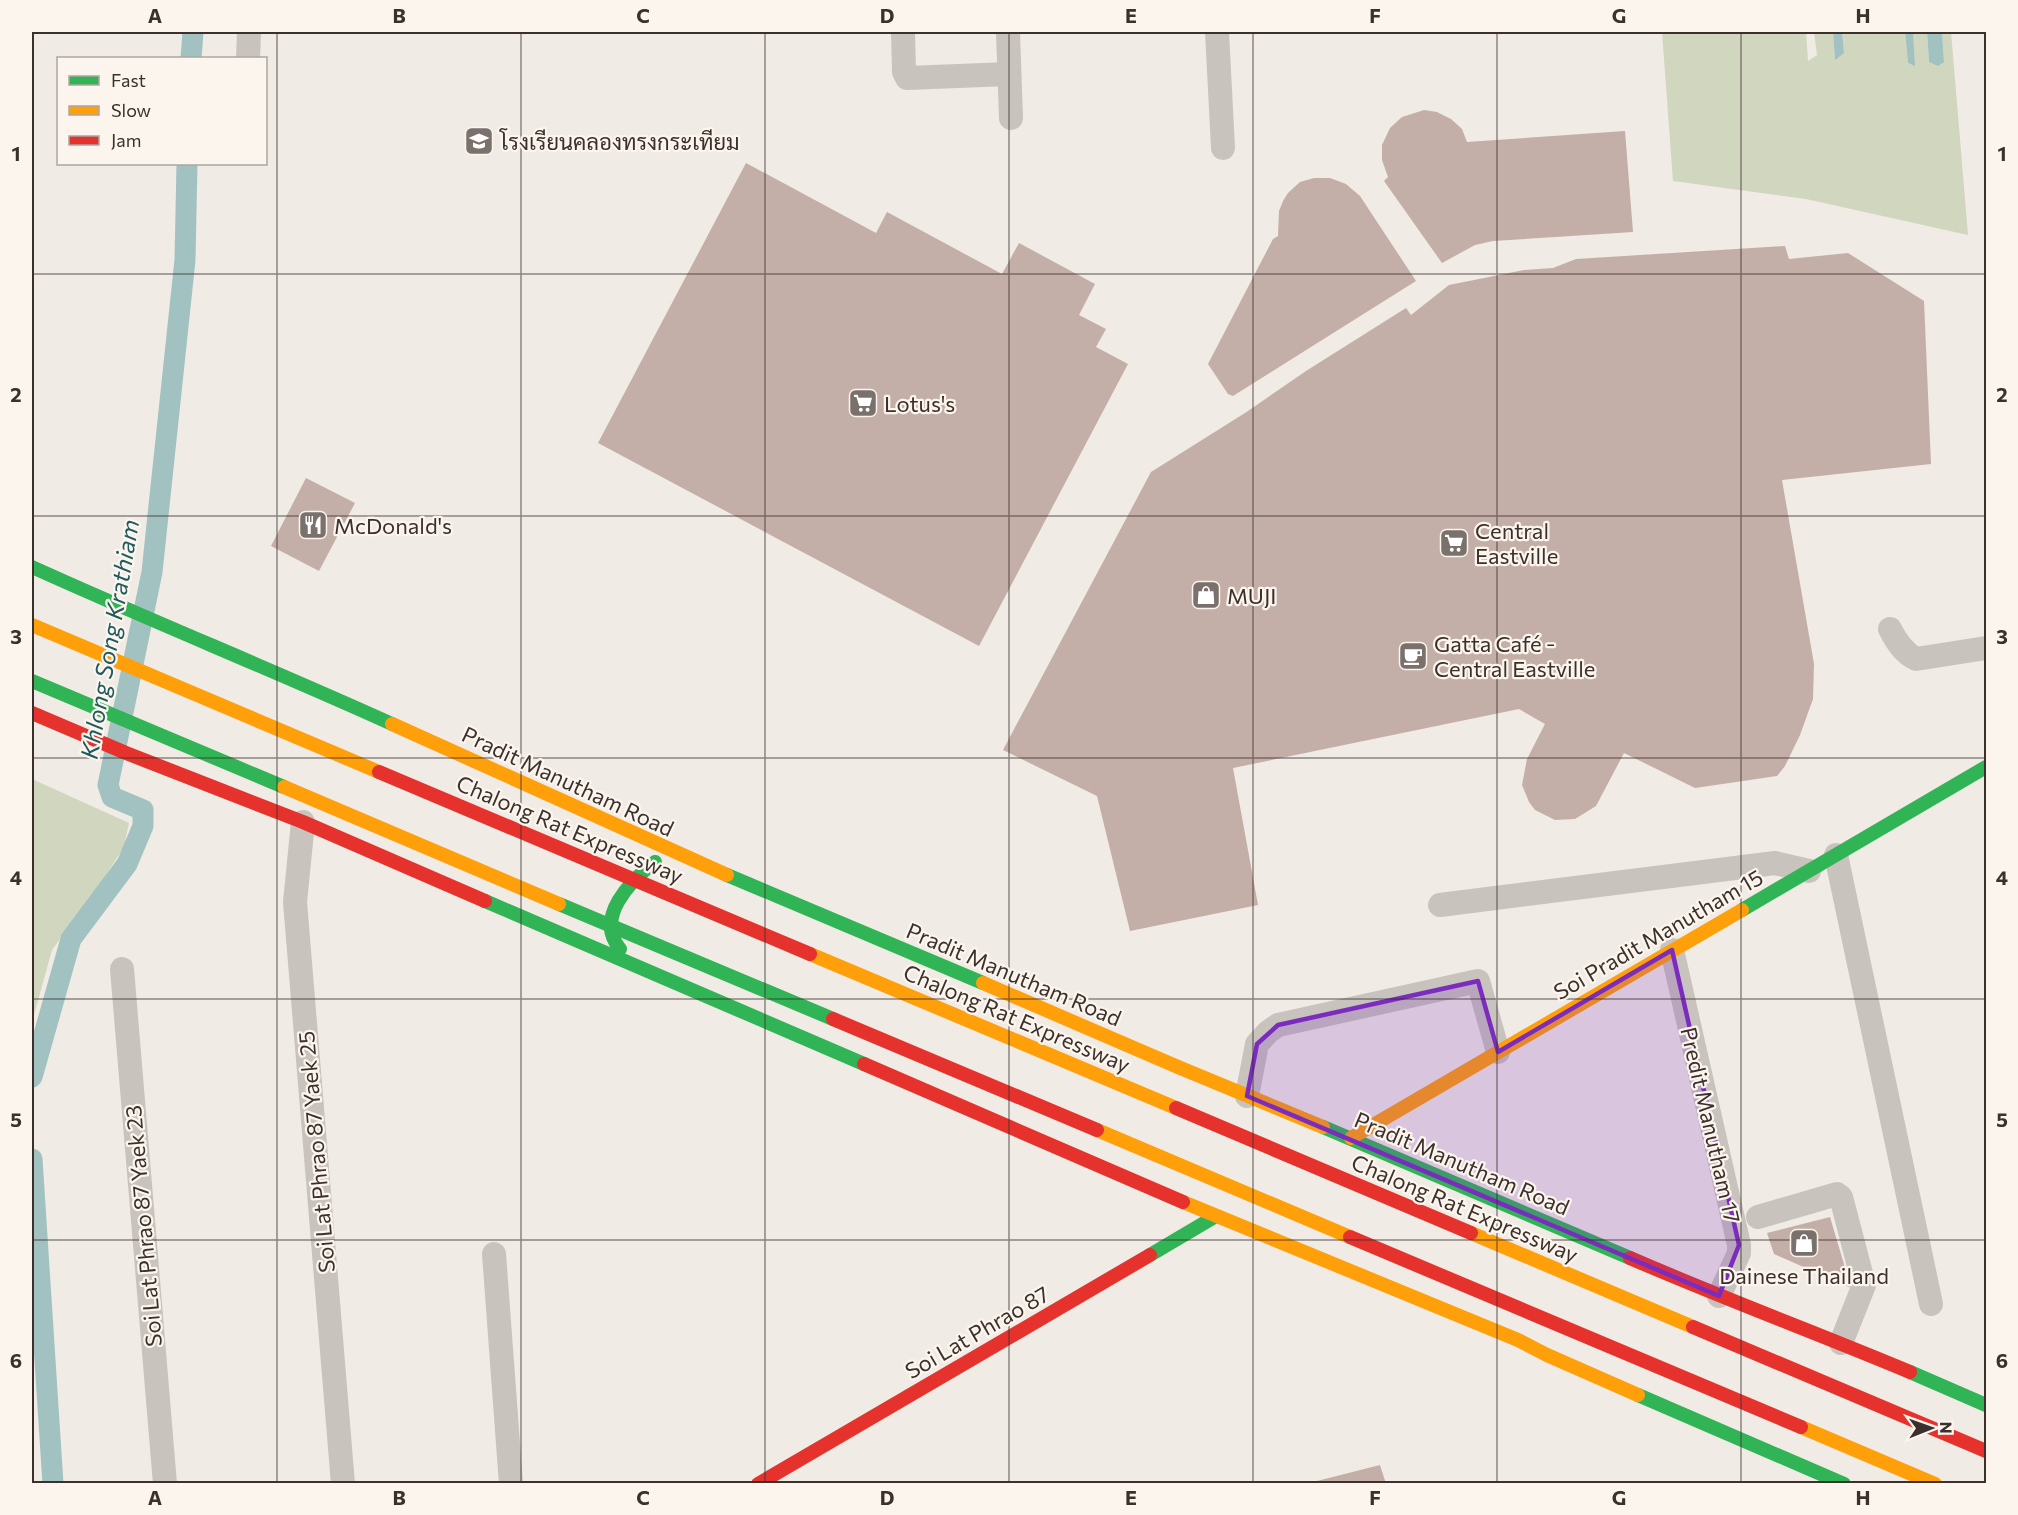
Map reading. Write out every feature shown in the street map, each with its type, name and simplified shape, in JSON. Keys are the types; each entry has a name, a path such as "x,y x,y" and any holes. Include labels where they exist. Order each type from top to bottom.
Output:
{"main road":[{"name":"Pradit Manutham Road","path":"32,567 149,620 310,687 670,851 1719,1296 1841,1343 1986,1405"},
{"name":"Chalong Rat Expressway","path":"32,625 1986,1451"},
{"path":"32,681 1935,1484"},
{"path":"32,713 126,753 303,822 1216,1216 1496,1330 1844,1484"},
{"name":"Soi Pradit Manutham 15","path":"1351,1138 1986,767"},
{"path":"590,815 597,830"},
{"path":"633,965 612,939 612,917 621,895 638,873 670,851"},
{"path":"606,856 606,881"},
{"path":"555,931 571,925 597,904"},
{"name":"Soi Lat Phrao 87","path":"758,1484 1216,1216"}],"street":[{"path":"248,57 249,32"},
{"path":"903,32 904,72 907,78 1009,74"},
{"path":"1008,32 1011,118"},
{"path":"1217,32 1224,148"},
{"path":"1890,629 1907,654 1916,659 1986,648"},
{"name":"Soi Lat Phrao 87 Yaek 25","path":"303,822 295,902 343,1484"},
{"path":"1836,855 1931,1304"},
{"path":"1440,905 1776,863 1809,871"},
{"name":"Predit Manutham 17","path":"1672,950 1739,1245 1739,1253 1719,1296"},
{"name":"Soi Lat Phrao 87 Yaek 23","path":"122,969 165,1484"},
{"path":"1247,1096 1257,1044 1278,1025 1478,981 1497,1052"},
{"path":"1758,1217 1837,1194 1841,1197 1864,1285 1841,1343"},
{"path":"494,1254 511,1484"}],"highlighted area":[{"path":"1672,950 1739,1245 1719,1296 1247,1096 1257,1044 1278,1025 1478,981 1498,1052"}],"green space":[{"path":"1662,32 1806,32 1808,61 1817,55 1814,32 1833,32 1835,59 1844,53 1842,32 1905,32 1908,63 1914,65 1913,32 1927,32 1929,62 1944,61 1942,32 1951,32 1968,235 1806,199 1673,181"},
{"path":"32,779 129,823 124,847 52,950 32,1022"}],"water":[{"path":"1833,32 1842,32 1844,53 1835,60"},
{"path":"1905,32 1913,32 1915,66 1908,63"},
{"path":"1927,32 1942,32 1944,62 1938,66 1929,62"}],"building":[{"path":"1424,110 1437,112 1451,119 1462,129 1467,142 1625,131 1633,232 1493,241 1475,245 1442,263 1384,181 1388,177 1382,160 1382,145 1390,128 1402,117"},
{"name":"Lotus's","path":"746,163 876,233 887,212 1002,274 1019,243 1095,284 1079,315 1106,329 1096,347 1128,364 979,646 598,443"},
{"path":"1314,178 1330,178 1346,184 1360,196 1416,281 1233,396 1228,394 1208,364 1273,239 1278,236 1279,211 1283,201 1300,182"},
{"name":"Central Eastville","path":"1785,246 1789,259 1848,253 1924,301 1931,464 1782,480 1814,664 1813,699 1800,735 1785,766 1777,776 1695,788 1624,753 1596,806 1575,819 1555,820 1535,810 1522,785 1527,759 1545,724 1519,709 1233,768 1258,905 1130,931 1097,796 1003,750 1151,472 1406,308 1411,315 1449,285 1524,270 1553,268 1576,259"},
{"name":"McDonald's","path":"306,478 355,503 319,571 271,546"},
{"name":"Dainese Thailand","path":"1830,1217 1851,1288 1774,1254 1767,1233"},
{"path":"1380,1465 1386,1484 1309,1484 1309,1483"}],"waterway":[{"name":"Khlong Song Krathiam","path":"191,57 193,32"},
{"name":"Khlong Song Krathiam","path":"32,1077 71,939 127,864 143,826 143,810 112,797 108,785 152,572 185,260 187,165"},
{"name":"Khlong Song Krathiam","path":"32,1159 53,1484"}],"traffic: fast":[{"path":"32,567 392,724"},
{"path":"32,681 284,787"},
{"path":"1742,910 1986,767"},
{"path":"620,949 613,937 611,925 613,913 618,901 635,879 655,862"},
{"path":"727,875 983,983"},
{"path":"485,901 864,1064"},
{"path":"559,904 833,1019"},
{"path":"1323,1127 1630,1258"},
{"path":"1150,1255 1216,1216"},
{"path":"1910,1372 1986,1405"},
{"path":"1638,1395 1844,1484"}],"traffic: slow":[{"path":"32,625 379,772"},
{"path":"392,724 727,875"},
{"path":"284,787 559,904"},
{"path":"1351,1138 1742,910"},
{"path":"810,954 1176,1108"},
{"path":"983,983 1323,1127"},
{"path":"1097,1130 1350,1237"},
{"path":"1183,1202 1518,1340 1638,1395"},
{"path":"1471,1233 1693,1327"},
{"path":"1801,1427 1935,1484"}],"traffic: jam":[{"path":"32,713 126,753 303,822 485,901"},
{"path":"379,772 810,954"},
{"path":"833,1019 1097,1130"},
{"path":"864,1064 1183,1202"},
{"path":"1176,1108 1471,1233"},
{"path":"1350,1237 1801,1427"},
{"path":"758,1484 1150,1255"},
{"path":"1630,1258 1910,1372"},
{"path":"1693,1327 1986,1451"}],"place":[{"name":"โรงเรียนคลองทรงกระเทียม","path":"479,141"},
{"name":"Lotus's","path":"863,403"},
{"name":"McDonald's","path":"313,525"},
{"name":"Central Eastville","path":"1454,543"},
{"name":"MUJI","path":"1206,595"},
{"name":"Gatta Café - Central Eastville","path":"1413,656"},
{"name":"Dainese Thailand","path":"1804,1243"}]}
